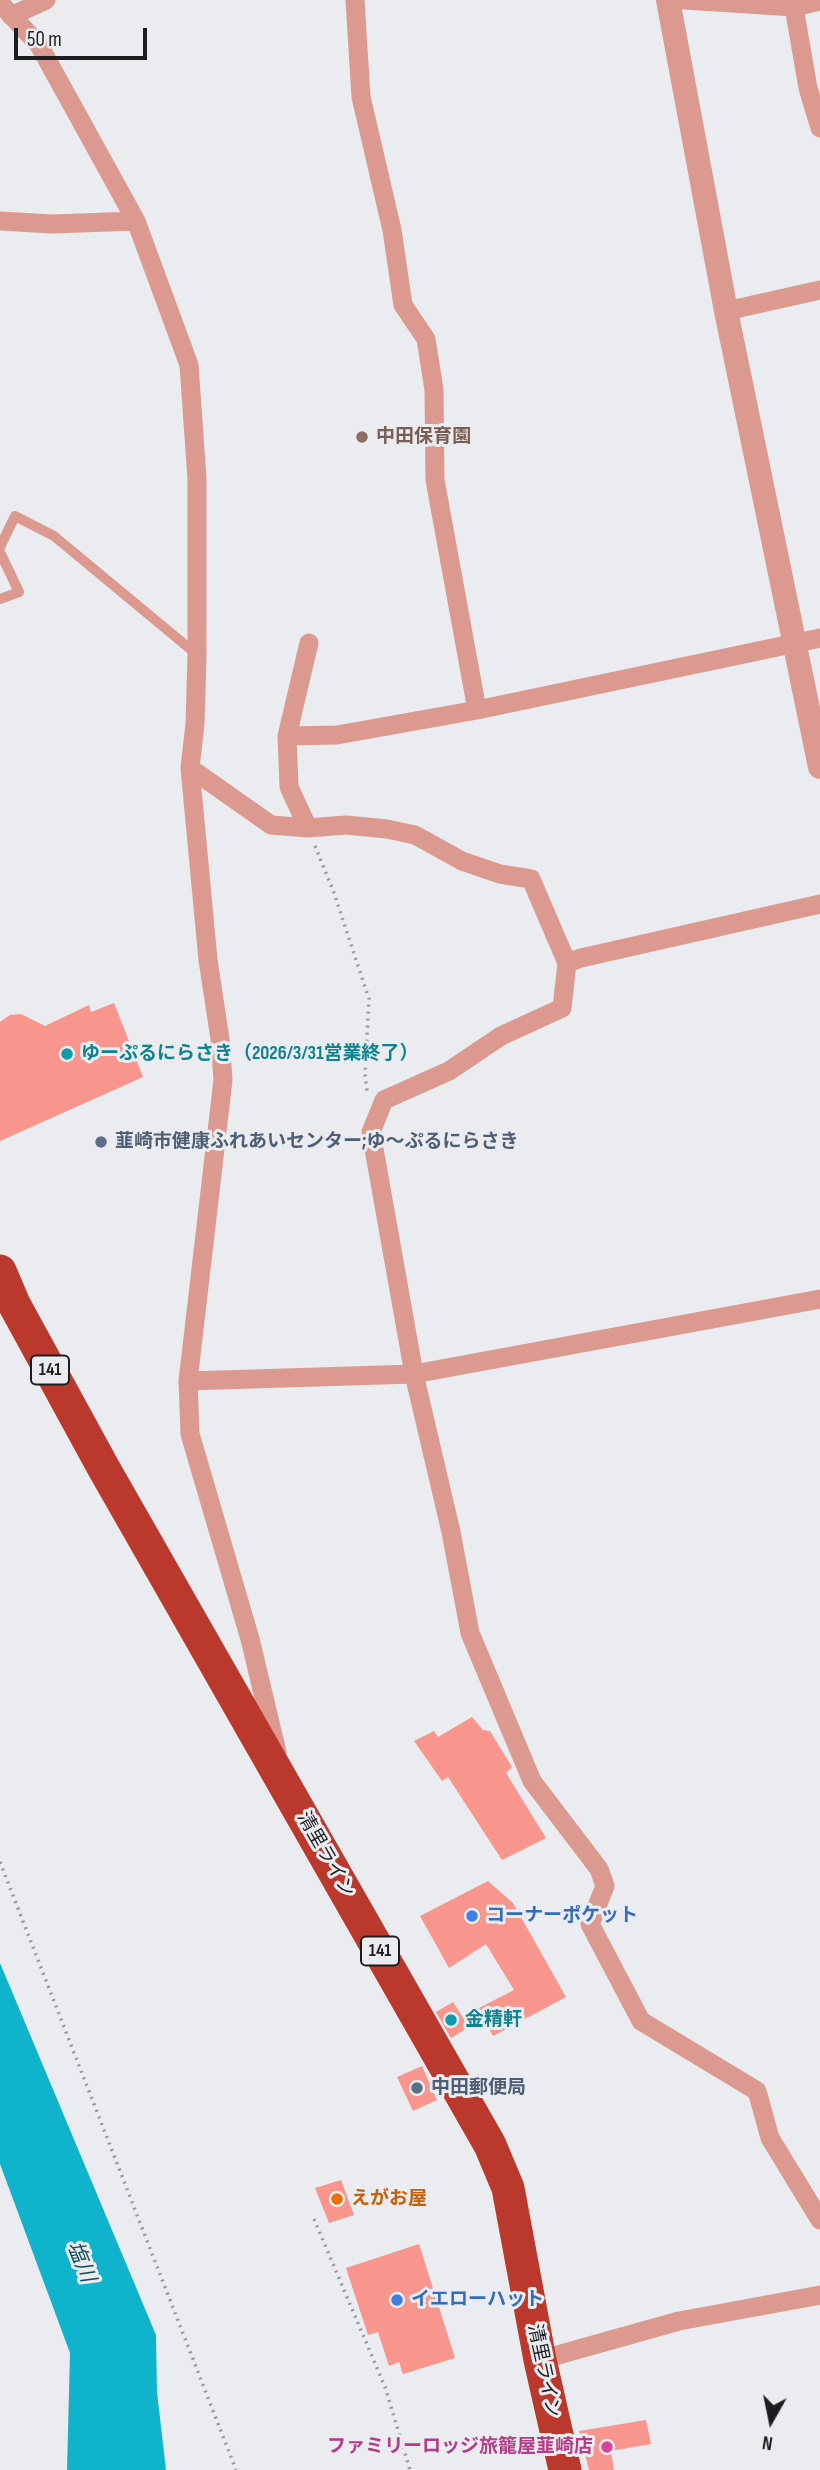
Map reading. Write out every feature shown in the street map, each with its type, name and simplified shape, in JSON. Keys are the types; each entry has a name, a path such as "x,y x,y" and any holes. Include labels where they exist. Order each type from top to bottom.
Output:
{"highway":[{"name":"清里ライン","path":"0,1271 14,1304 103,1467 490,2145 508,2188 540,2361 565,2470"}],"street":[{"path":"46,0 6,10 39,45 136,221 189,365 197,480 197,655 195,724 190,768 208,960 220,1039 223,1080 188,1381 190,1434 250,1639 284,1783"},
{"path":"355,0 361,96 393,230 403,305 426,338 434,390 435,480 477,710"},
{"path":"668,0 726,311 820,767"},
{"path":"685,0 794,7 820,1"},
{"path":"794,7 808,88 820,128"},
{"path":"0,221 52,224 136,221"},
{"path":"726,311 820,290"},
{"path":"287,736 337,735 477,710 820,638"},
{"path":"308,828 289,787 287,736 309,643"},
{"path":"190,768 271,825 308,828 346,825 415,835 462,861 500,874 531,879 567,963 562,1008 501,1036 449,1071 384,1100 371,1132 414,1374 451,1532 470,1633 532,1781 599,1869 605,1886 590,1924 641,2021 757,2091 770,2138 820,2220"},
{"path":"567,963 820,904"},
{"path":"188,1381 414,1374 820,1299"},
{"path":"540,2361 679,2322 820,2295"}],"lane":[{"path":"0,599 19,592 0,550 15,516 54,536 197,655"}],"path":[{"path":"308,828 333,890 369,999 365,1074 371,1132"},
{"path":"0,1862 236,2470"},
{"path":"314,2220 385,2387 410,2470"}],"water":[{"name":"塩川","path":"0,1963 156,2335 157,2392 166,2470 67,2470 70,2353 0,2164"}],"building":[{"name":"ゆーぷるにらさき（2026/3/31営業終了）","path":"114,1003 143,1077 0,1141 0,1022 10,1015 21,1014 45,1026 89,1005 91,1012"},
{"path":"472,1717 483,1730 490,1731 512,1767 506,1773 546,1838 502,1860 448,1777 442,1781 414,1741 434,1731 438,1737"},
{"path":"488,1881 513,1903 566,1997 493,2036 477,2009 514,1990 486,1944 449,1968 420,1916"},
{"name":"金精軒","path":"453,2002 469,2027 451,2038 436,2012"},
{"name":"中田郵便局","path":"422,2066 437,2100 413,2111 397,2077"},
{"path":"341,2180 354,2215 329,2223 315,2188"},
{"name":"イエローハット","path":"419,2244 455,2358 403,2374 399,2362 389,2366 378,2332 368,2335 346,2268"},
{"name":"ファミリーロッジ旅籠屋韮崎店","path":"646,2420 651,2444 611,2451 614,2470 589,2470 579,2431"}],"place":[{"name":"中田保育園","path":"362,437"},
{"name":"ゆーぷるにらさき（2026/3/31営業終了）","path":"67,1054"},
{"name":"韮崎市健康ふれあいセンター;ゆ～ぷるにらさき","path":"101,1142"},
{"name":"コーナーポケット","path":"472,1916"},
{"name":"金精軒","path":"451,2020"},
{"name":"中田郵便局","path":"417,2088"},
{"name":"えがお屋","path":"337,2199"},
{"name":"イエローハット","path":"397,2300"},
{"name":"ファミリーロッジ旅籠屋韮崎店","path":"607,2447"}]}
